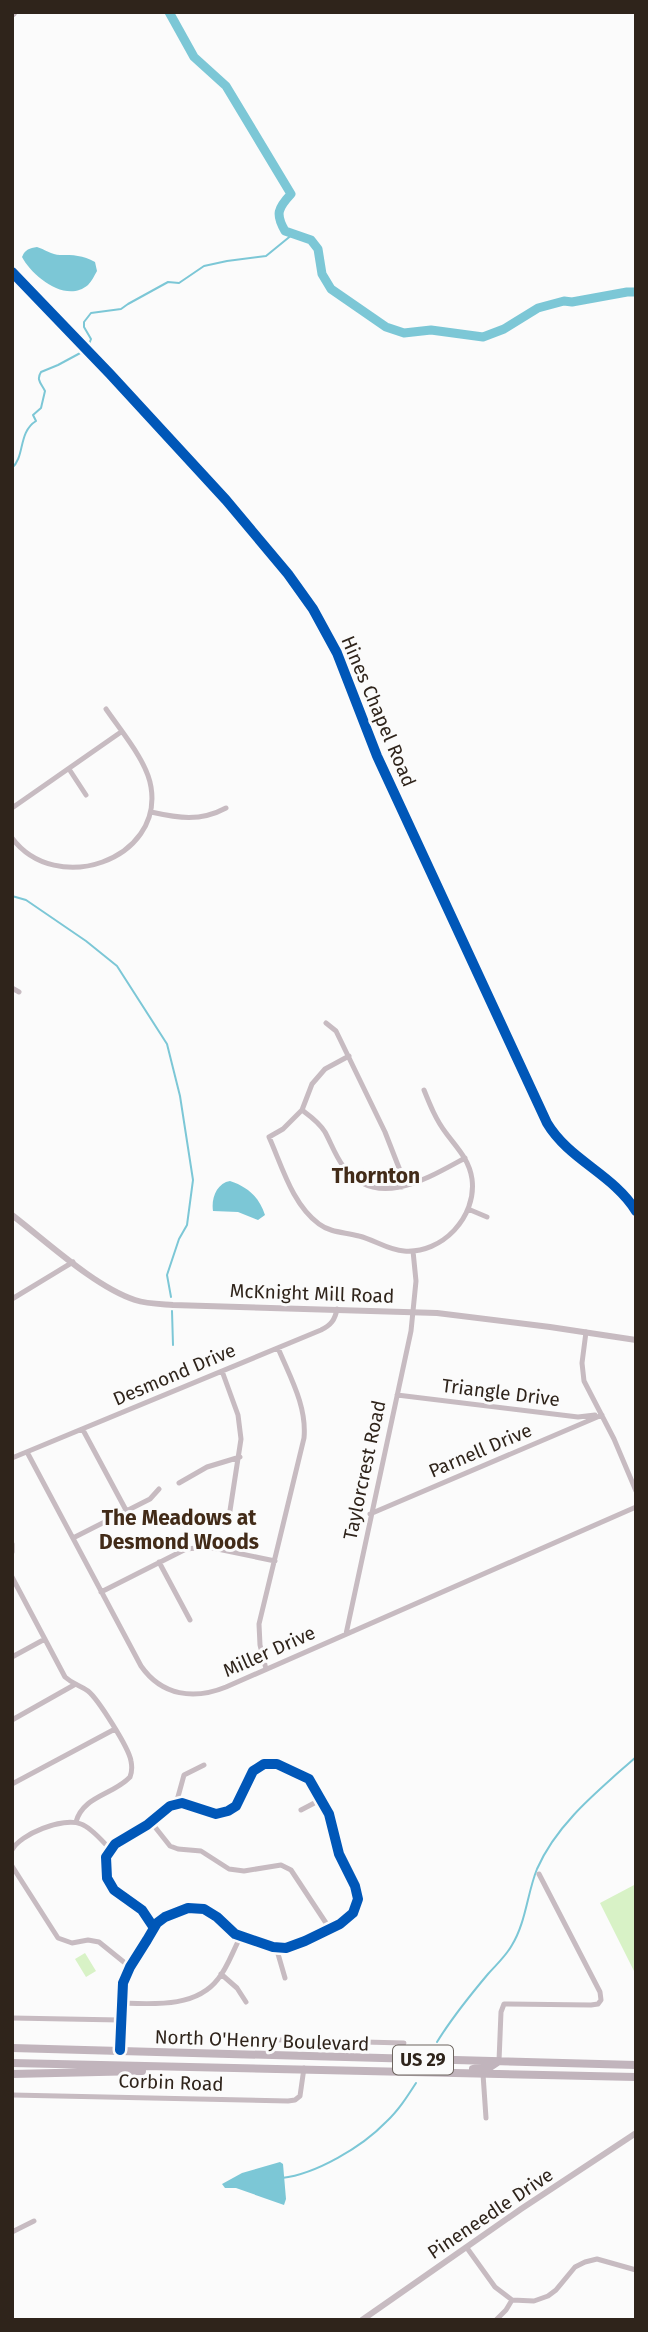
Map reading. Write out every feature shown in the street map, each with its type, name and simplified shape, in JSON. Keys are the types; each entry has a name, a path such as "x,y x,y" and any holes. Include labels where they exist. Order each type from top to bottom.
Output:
{"highway":[{"name":"North O'Henry Boulevard","path":"12,2049 636,2065"},
{"path":"304,2068 312,2063 385,2060"},
{"path":"431,2072 490,2067 499,2061"},
{"name":"North O'Henry Boulevard","path":"12,2063 636,2077"},
{"path":"12,2074 155,2071 208,2067"}],"street":[{"name":"Hines Chapel Road","path":"12,272 226,500 288,574 317,616 337,653 386,777 547,1123 564,1146 618,1188 636,1211"},
{"path":"12,838 29,856 44,863 60,868 79,868 106,860 128,848 139,837 151,812 152,791 149,777 106,709"},
{"path":"12,808 121,732"},
{"path":"69,769 86,795"},
{"path":"151,812 194,819 226,808"},
{"path":"12,988 19,992"},
{"path":"326,1023 336,1031 385,1132 401,1173 402,1187"},
{"path":"349,1056 325,1069 305,1098 302,1110 283,1129 269,1137 301,1205 321,1226 331,1231 360,1236 391,1249 413,1251 432,1246 448,1237 457,1227 468,1209 472,1179 464,1158 445,1132 424,1090"},
{"path":"302,1110 324,1130 342,1166 356,1179 385,1188 414,1185 464,1158"},
{"path":"468,1209 487,1217"},
{"name":"McKnight Mill Road","path":"12,1215 103,1284 141,1301 173,1305 414,1312 636,1340"},
{"name":"Taylorcrest Road","path":"346,1634 414,1312 416,1281 413,1251"},
{"path":"12,1299 73,1262"},
{"name":"Desmond Drive","path":"12,1458 330,1326 337,1309"},
{"path":"586,1332 583,1375 636,1491"},
{"path":"266,1669 260,1645 259,1624 305,1426 300,1403 278,1348"},
{"path":"222,1371 238,1415 241,1439 229,1517"},
{"name":"Triangle Drive","path":"397,1395 578,1417 602,1415"},
{"name":"Parnell Drive","path":"370,1514 602,1415"},
{"path":"83,1430 127,1511"},
{"name":"Miller Drive","path":"27,1452 141,1666 153,1681 164,1688 190,1696 213,1693 636,1507"},
{"path":"179,1483 207,1467 240,1457"},
{"path":"73,1538 155,1496 159,1489"},
{"path":"12,1544 12,1552"},
{"path":"102,1592 174,1554 197,1548 275,1561"},
{"path":"159,1562 190,1620"},
{"path":"12,1577 15,1590 65,1677 91,1693 131,1758 130,1777 85,1805 78,1813 76,1822"},
{"path":"12,1657 45,1639"},
{"path":"12,1720 74,1685"},
{"path":"12,1784 115,1729"},
{"path":"120,2050 123,1983 154,1927 172,1913 195,1907 212,1914 235,1934 276,1947 294,1946 348,1919 353,1913 358,1894 339,1854 332,1821 322,1799 305,1776 277,1764 260,1766 253,1772 236,1806 228,1811 217,1814 187,1804 176,1804 164,1809 150,1822 118,1841 110,1849 105,1867 108,1881 114,1890 142,1910 154,1927"},
{"path":"176,1804 184,1776 204,1765"},
{"path":"301,1811 322,1799"},
{"path":"12,1850 21,1839 51,1825 76,1822 90,1829 110,1849"},
{"path":"150,1822 170,1846 201,1851 229,1869 244,1871 281,1866 291,1870 330,1929"},
{"path":"12,1866 58,1938 72,1943 88,1940 99,1942 130,1967"},
{"path":"499,2061 501,2012 504,2004 591,2006 601,2000 600,1992 539,1874"},
{"path":"121,2003 177,2003 207,1989 221,1975 241,1936"},
{"path":"276,1947 285,1978"},
{"path":"221,1975 237,1988 246,2002"},
{"path":"12,2018 120,2021"},
{"path":"239,2039 404,2043"},
{"path":"303,2057 304,2040"},
{"name":"Corbin Road","path":"12,2095 288,2101 300,2096 304,2068"},
{"path":"483,2074 486,2118"},
{"name":"Pineneedle Drive","path":"362,2320 636,2133"},
{"path":"12,2232 34,2221"},
{"path":"467,2248 495,2287 512,2300 534,2301 548,2297 575,2267 597,2259 636,2270"},
{"path":"496,2320 512,2300"}],"green space":[{"path":"636,1884 636,1975 600,1903"},
{"path":"85,1953 96,1971 86,1977 75,1959"}],"water":[{"path":"37,247 57,255 86,258 95,262 97,271 88,285 79,290 60,290 41,279 22,257 28,250"},
{"path":"230,1181 252,1194 265,1215 258,1220 238,1212 213,1211 216,1192 225,1182"},
{"path":"280,2162 283,2164 286,2199 284,2205 236,2188 225,2188 222,2184 242,2173"}],"waterway":[{"path":"169,12 194,57 226,86 291,194 279,211 285,231 311,240 318,249 322,274 331,289 386,327 404,333 431,330 483,337 504,329 538,308 564,301 636,292"},
{"path":"88,347 91,339 84,322 91,313 121,309 168,282 179,283 204,266 266,256 293,234"},
{"path":"12,468 19,458 26,431 36,421 33,415 41,408 45,391 39,379 41,372 84,351"},
{"path":"12,896 26,900 117,966 167,1044 180,1096 193,1180 187,1225 179,1239 167,1275 171,1297"},
{"path":"172,1311 173,1345"},
{"path":"437,2042 468,1998 512,1945 545,1852 580,1808 636,1757"},
{"path":"282,2178 309,2171 352,2150 394,2113 416,2083"}],"cycle path":[{"path":"12,272 226,500 288,574 313,609 337,653 377,756 547,1123 567,1147 615,1187 636,1211"},
{"path":"120,2050 123,1983 157,1923 165,1917 188,1908 204,1909 235,1934 273,1947 286,1948 340,1924 353,1913 358,1899 355,1886 339,1854 329,1814 309,1779 277,1764 264,1764 253,1771 236,1806 228,1811 216,1814 182,1803 170,1806 147,1825 115,1844 106,1857 107,1878 114,1890 142,1910 154,1928"}],"district":[{"name":"Thornton","path":"376,1176"},
{"name":"The Meadows at Desmond Woods","path":"179,1530"}]}
